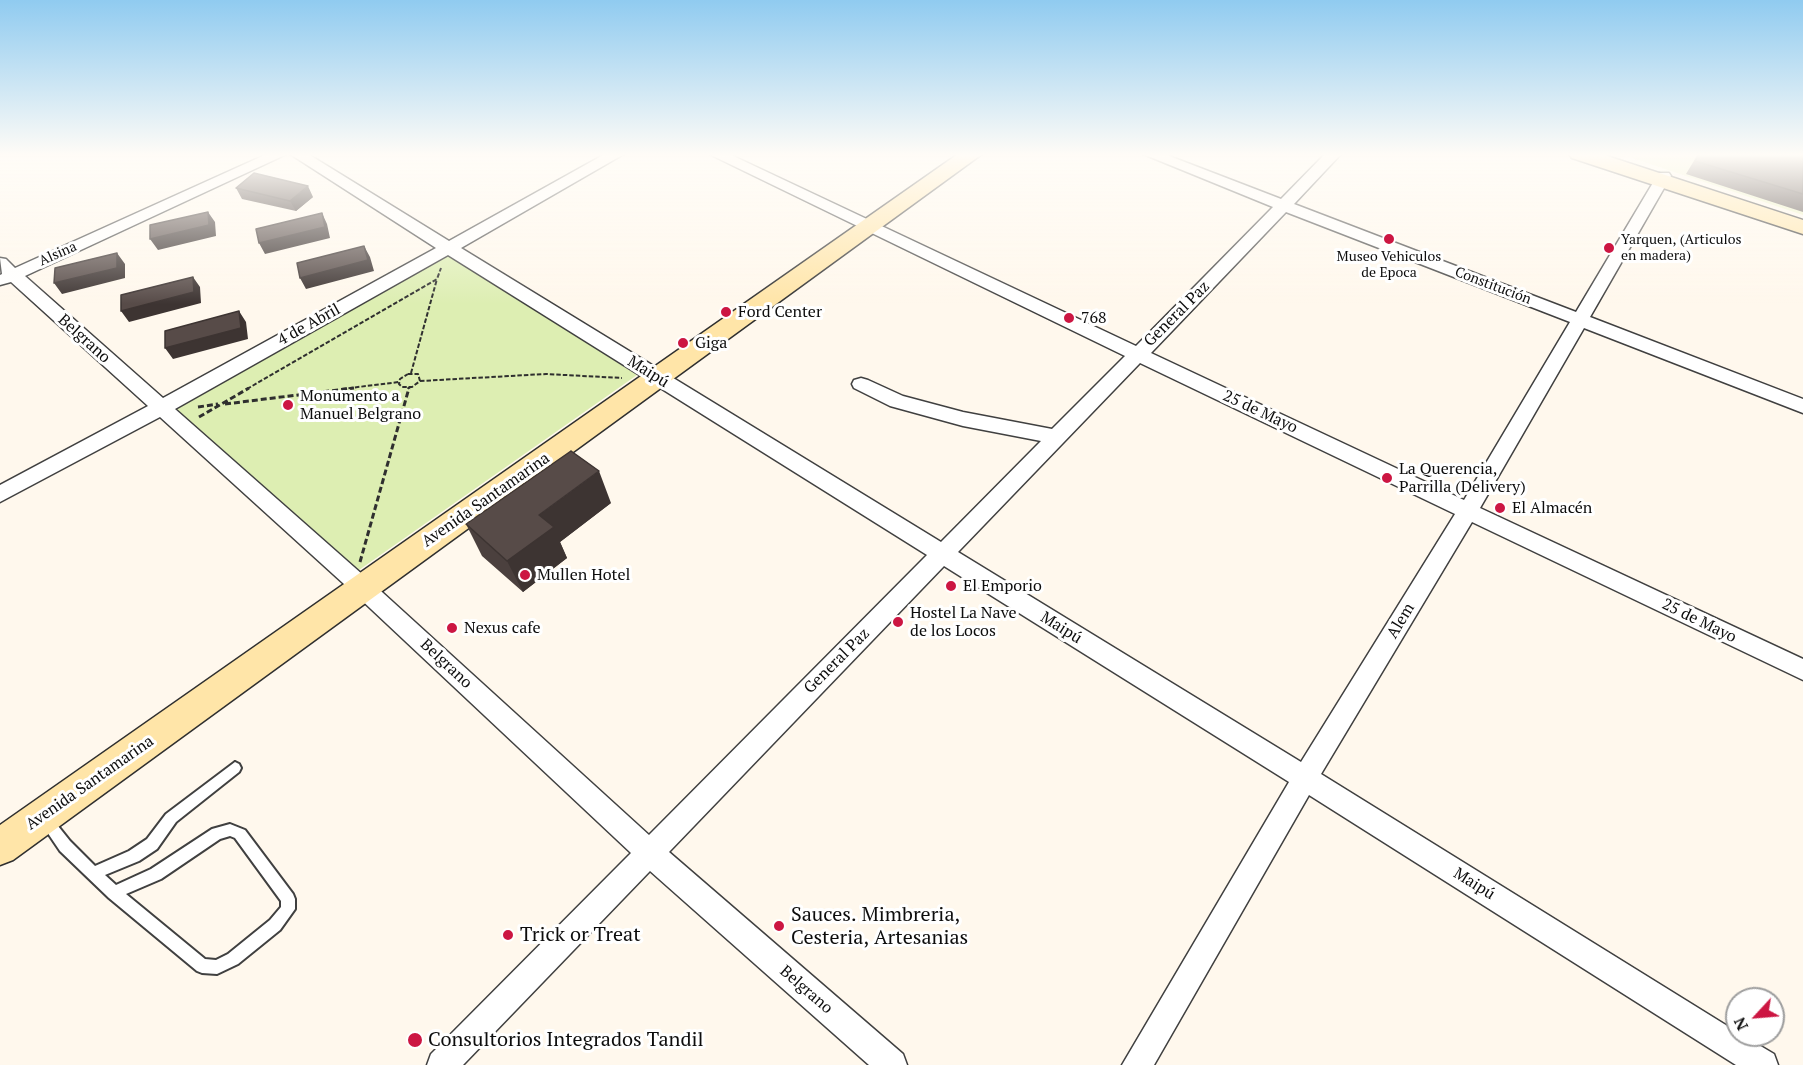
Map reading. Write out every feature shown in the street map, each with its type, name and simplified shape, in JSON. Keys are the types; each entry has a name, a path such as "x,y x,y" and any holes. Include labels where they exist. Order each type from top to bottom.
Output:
{"main road":[{"name":"Avenida Santamarina","path":"0,847 366,572 657,378 903,204"},
{"path":"1736,204 1803,227"},
{"path":"1746,204 1803,221"}],"street":[{"name":"Alsina","path":"4,273 165,204"},
{"name":"Maipú","path":"371,204 446,254 657,378 1305,778 1763,1065"},
{"name":"4 de Abril","path":"0,494 446,254 532,204"},
{"name":"25 de Mayo","path":"821,204 1803,670"},
{"name":"Constitución","path":"1275,204 1803,406"},
{"name":"General Paz","path":"442,1065 1286,204"},
{"name":"Alem","path":"1137,1065 1305,778 1468,511 1647,204"},
{"name":"Belgrano","path":"4,273 161,408 366,572 649,852 892,1065"},
{"path":"861,384 897,401 963,419 1057,438"}],"lane":[{"path":"93,873 134,856 152,844 171,818 235,768"},
{"path":"42,817 65,846 114,893 202,966 217,967 233,959 275,925 288,909 288,899 240,834 230,830 217,833 156,874 114,893"}],"path":[{"path":"411,374 446,254"},
{"path":"195,420 437,279"},
{"path":"192,407 399,381 405,375 411,374 420,376 420,381"},
{"path":"399,381 402,387 409,387 420,381 546,374 627,378 617,385"},
{"path":"366,572 360,563 409,387"}],"green space":[{"path":"1769,204 1803,204 1803,215"},
{"path":"449,253 637,375 359,570 174,407"}],"building":[{"path":"208,212 209,225 150,239 150,225"},
{"path":"322,213 325,227 259,243 256,229"},
{"path":"364,246 368,260 300,278 297,263"},
{"path":"117,253 117,268 54,283 55,268"},
{"path":"193,277 194,292 121,311 121,295"},
{"path":"239,311 241,328 165,348 165,331"},
{"path":"571,451 599,471 539,515 554,527 507,561 466,524"}],"place":[{"name":"Museo Vehiculos de Epoca","path":"1389,239"},
{"name":"Yarquen, (Articulos en madera)","path":"1609,248"},
{"name":"Ford Center","path":"726,312"},
{"name":"768","path":"1069,318"},
{"name":"Giga","path":"683,343"},
{"name":"Monumento a Manuel Belgrano","path":"288,405"},
{"name":"La Querencia, Parrilla (Delivery)","path":"1387,478"},
{"name":"El Almacén","path":"1500,508"},
{"name":"Mullen Hotel","path":"525,575"},
{"name":"El Emporio","path":"951,586"},
{"name":"Hostel La Nave de los Locos","path":"898,622"},
{"name":"Nexus cafe","path":"452,628"},
{"name":"Sauces. Mimbreria, Cesteria, Artesanias","path":"779,926"},
{"name":"Trick or Treat","path":"508,935"},
{"name":"Consultorios Integrados Tandil","path":"415,1040"}]}
